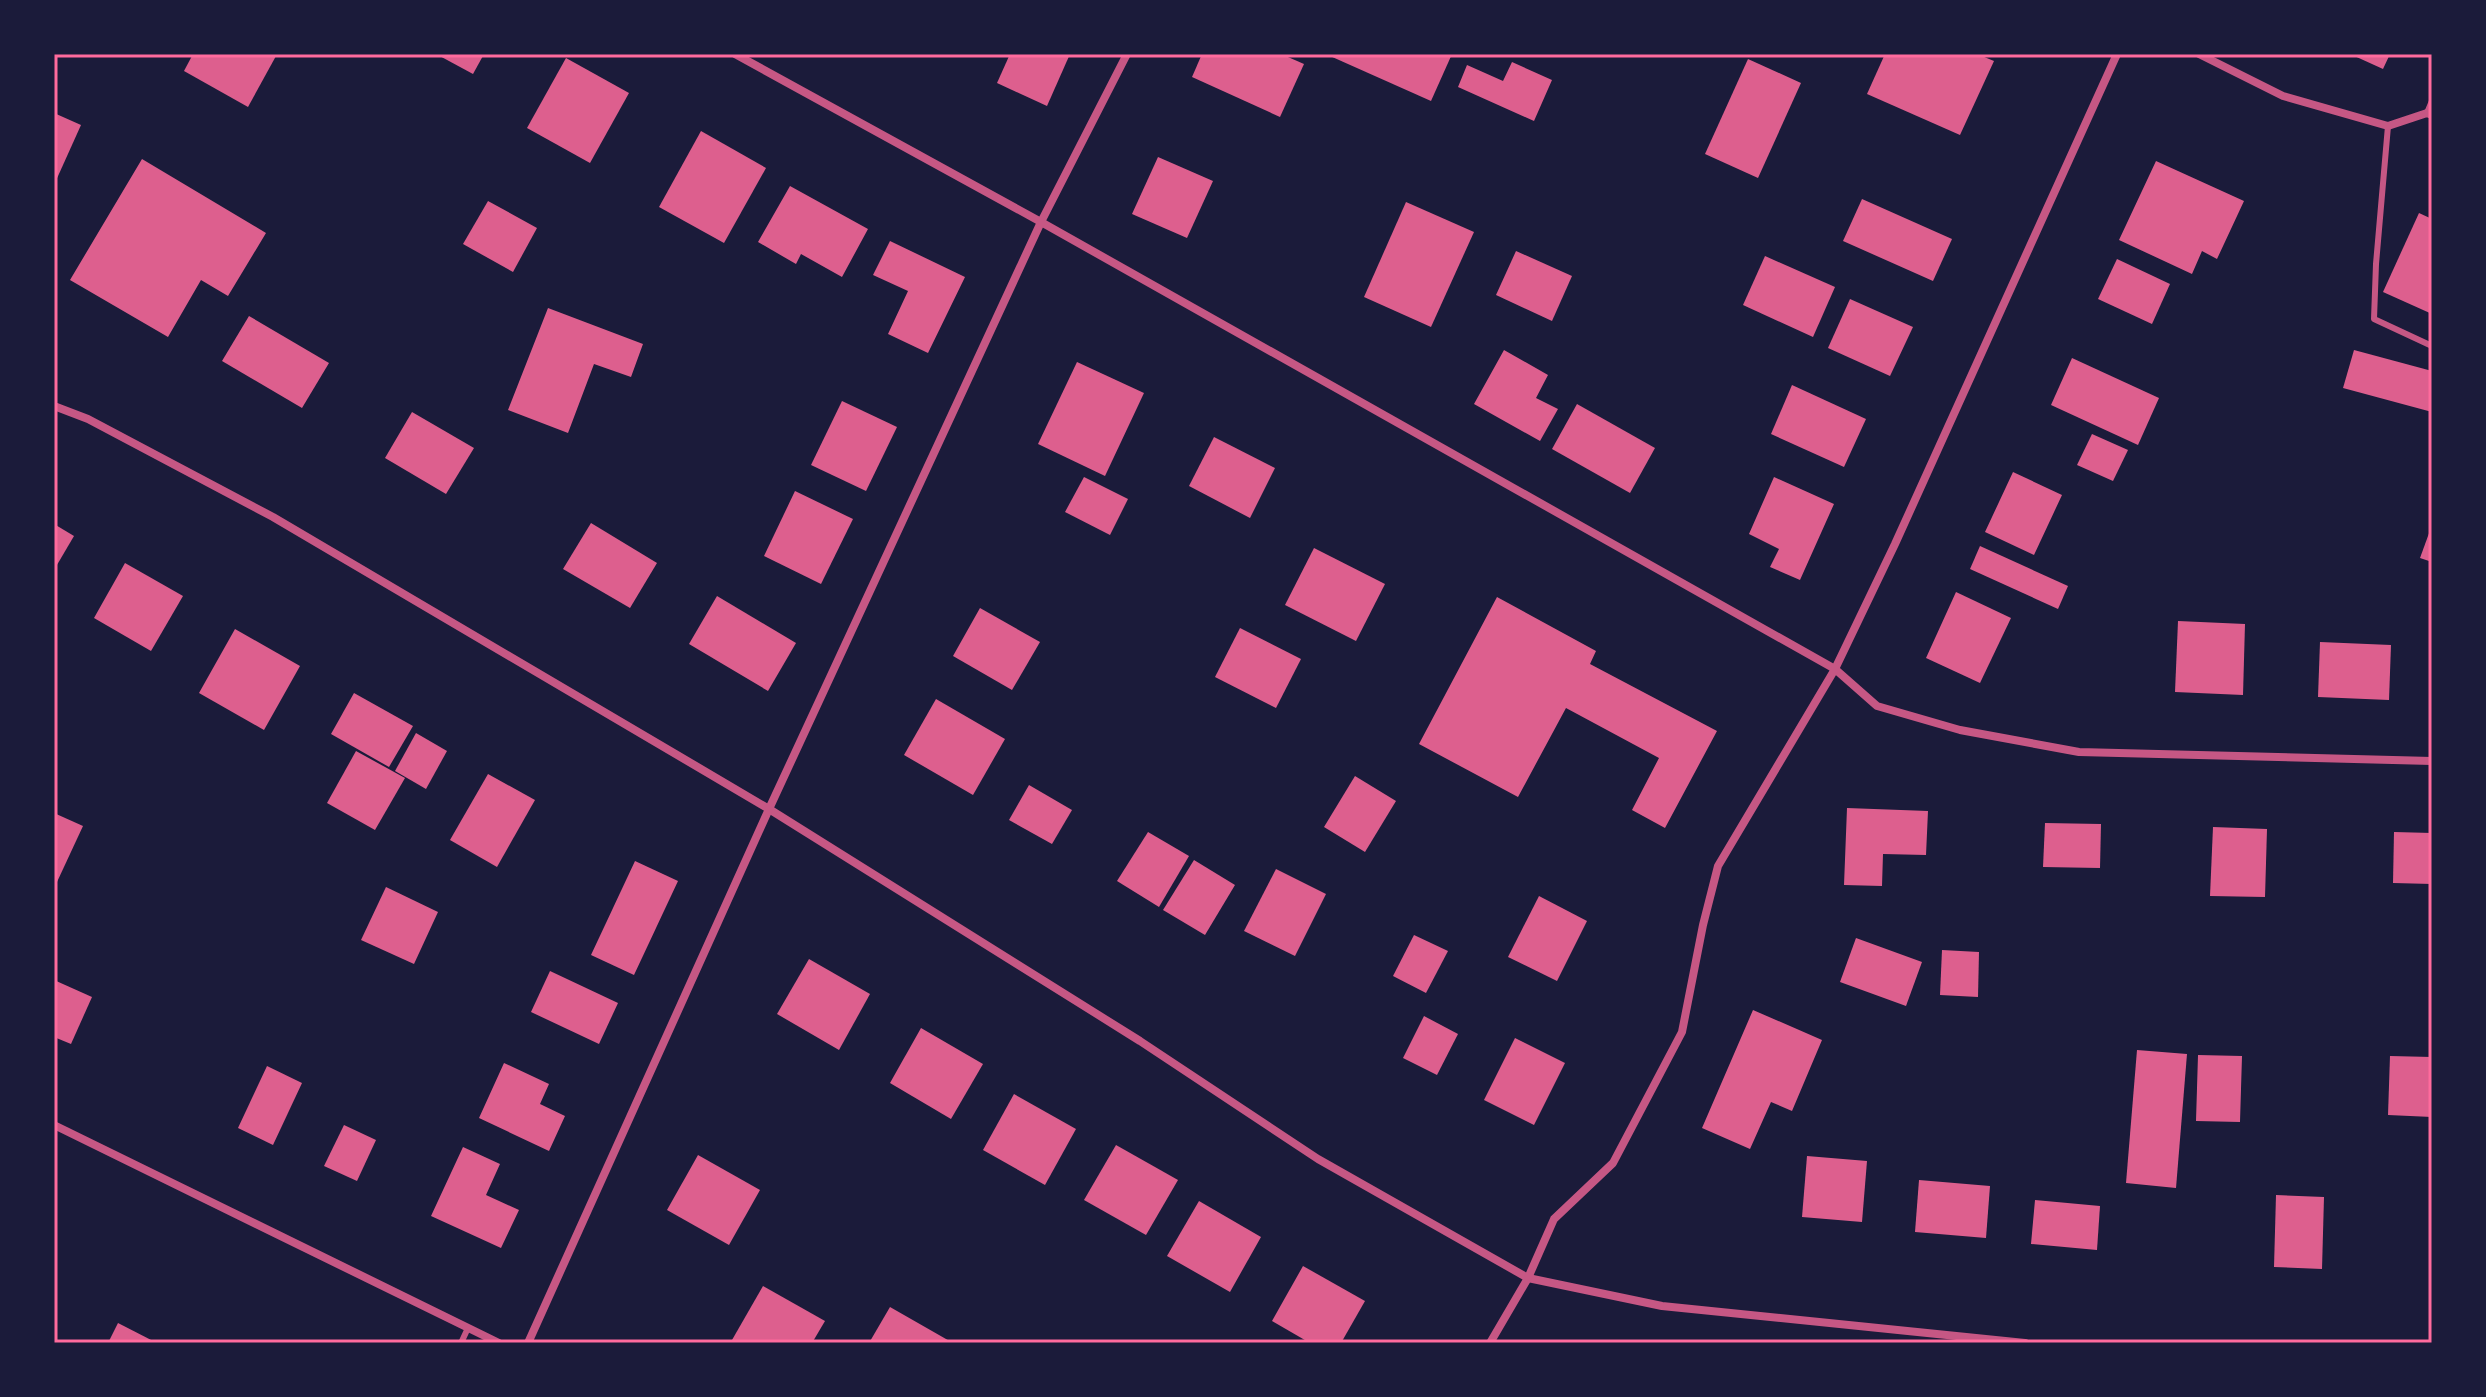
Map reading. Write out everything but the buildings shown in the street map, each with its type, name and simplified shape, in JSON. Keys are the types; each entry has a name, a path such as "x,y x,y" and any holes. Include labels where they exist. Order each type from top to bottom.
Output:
{"street":[{"path":"735,54 1041,222 1835,669 1877,706 1960,730 2079,752 2432,761"},
{"path":"528,1343 769,809 1041,222 1127,54"},
{"path":"1490,1343 1528,1278 1554,1219 1613,1163 1682,1032 1718,866 1835,669 1895,544 2117,54"},
{"path":"2199,54 2283,96 2388,126 2429,114"},
{"path":"54,406 88,419 273,517 769,809 1140,1041 1318,1159 1528,1278 1662,1306 2025,1343"},
{"path":"54,1125 499,1343"}],"lane":[{"path":"2429,114 2432,101"},
{"path":"2388,126 2374,319 2432,346"},
{"path":"461,1343 468,1328"}]}
